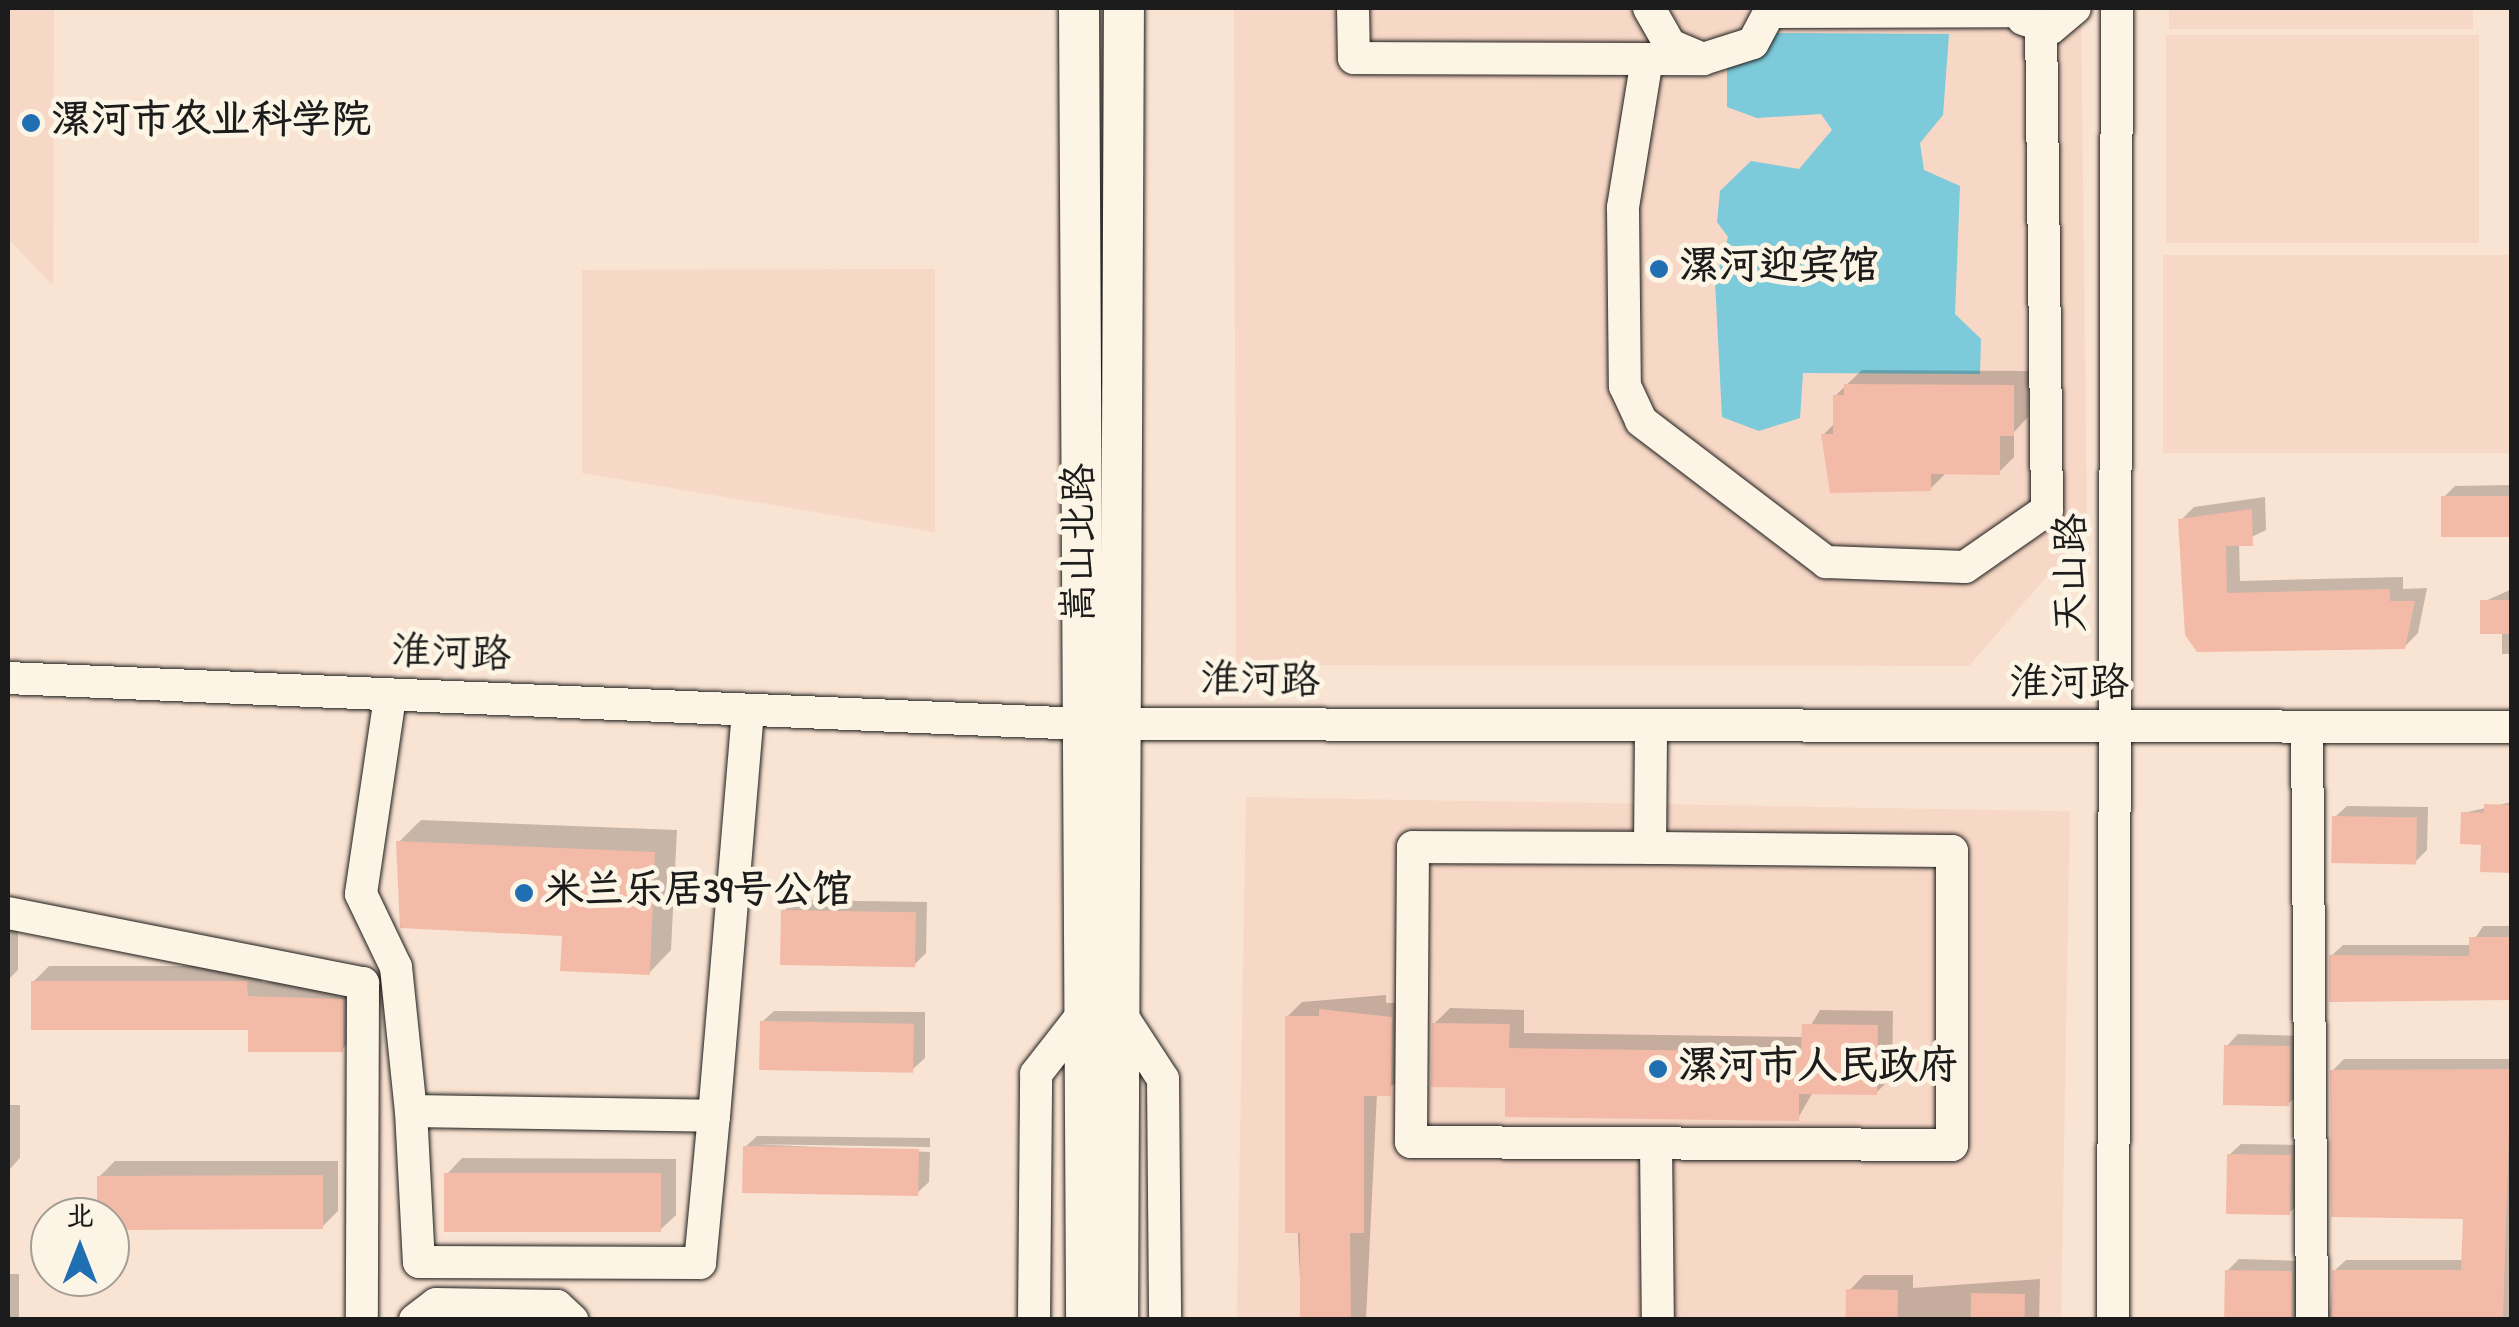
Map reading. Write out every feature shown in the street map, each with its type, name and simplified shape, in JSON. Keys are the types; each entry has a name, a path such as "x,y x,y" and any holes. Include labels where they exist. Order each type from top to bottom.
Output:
{"main road":[{"name":"嵩山北路","path":"1079,8 1101,724 1102,1078"},
{"name":"嵩山北路","path":"1101,724 1124,8"},
{"path":"1086,1320 1102,1078"},
{"path":"1102,1078 1118,1320"}],"street":[{"path":"1353,8 1354,58 1647,59 1703,59 1738,54 1772,10 2024,15 2075,8"},
{"path":"1649,8 1670,45 1703,59"},
{"name":"天山路","path":"2113,1320 2117,8"},
{"path":"1647,59 1623,208 1625,386 1642,421 1826,562 1965,567 2048,510 2024,15"},
{"name":"淮河路","path":"8,678 1101,724 1651,730 2512,728"},
{"path":"390,696 361,894 396,967 411,1111 419,1262 700,1263 748,710"},
{"path":"2307,728 2312,1316"},
{"path":"1650,848 1651,730"},
{"path":"1413,847 1650,848 1952,851 1952,1145 1412,1142 1413,847"},
{"path":"8,913 364,982 362,1320"},
{"path":"1034,1320 1036,1074 1102,1010 1163,1079 1166,1320"},
{"path":"411,1111 714,1116"},
{"path":"1656,1143 1658,1320"},
{"path":"415,1320 436,1304 557,1306 572,1320"}],"shaded area":[{"name":"漯河市农业科学院","path":"8,8 54,8 53,285 8,239"},
{"name":"漯河迎宾馆","path":"1234,8 2081,8 2087,530 1969,666 1236,665"},
{"path":"2169,8 2473,8 2473,29 2169,29"},
{"path":"2166,35 2479,35 2479,243 2166,243"},
{"path":"2163,255 2511,255 2511,453 2163,453"},
{"path":"935,269 935,532 582,473 582,270"},
{"name":"漯河市人民政府","path":"1246,797 2070,811 2061,1320 1237,1320"}],"water":[{"path":"1777,33 1949,34 1943,115 1920,143 1924,170 1960,186 1955,314 1981,339 1980,374 1803,373 1800,418 1759,431 1722,417 1715,281 1728,237 1717,222 1720,191 1751,161 1799,169 1832,130 1821,114 1757,118 1727,107 1727,64 1759,53"}],"building":[{"path":"1844,384 2014,385 2014,436 2000,436 2000,475 1931,474 1931,491 1830,493 1821,434 1833,434 1833,395 1844,395"},
{"path":"2441,496 2512,496 2512,537 2441,537"},
{"path":"2252,509 2253,546 2226,546 2227,593 2390,589 2390,601 2415,601 2405,649 2197,652 2185,635 2178,519"},
{"path":"2480,600 2512,600 2512,634 2480,634"},
{"path":"2484,804 2512,805 2512,873 2480,872 2481,845 2460,844 2461,812 2484,813"},
{"path":"2332,816 2417,817 2416,864 2331,863"},
{"name":"米兰乐居39号公馆","path":"396,841 655,852 650,975 560,971 562,936 400,928"},
{"path":"781,910 916,912 915,967 780,965"},
{"path":"2469,937 2511,937 2511,1000 2329,1002 2329,955 2469,956"},
{"path":"31,981 247,981 248,996 343,999 343,1052 248,1052 248,1030 31,1030"},
{"path":"1319,1009 1392,1017 1391,1096 1364,1096 1364,1233 1350,1233 1351,1320 1300,1320 1300,1233 1285,1233 1285,1016 1319,1016"},
{"path":"760,1021 914,1024 913,1073 759,1070"},
{"name":"漯河市人民政府","path":"1432,1023 1510,1024 1509,1048 1801,1052 1802,1024 1878,1025 1877,1095 1799,1094 1799,1121 1505,1117 1505,1088 1431,1087"},
{"path":"2224,1045 2290,1046 2289,1106 2223,1105"},
{"path":"2511,1069 2503,1320 2331,1320 2332,1270 2461,1270 2463,1219 2331,1217 2330,1070"},
{"path":"743,1146 919,1149 918,1196 742,1193"},
{"path":"2227,1154 2291,1155 2290,1215 2226,1214"},
{"path":"444,1173 661,1173 661,1232 444,1232"},
{"path":"323,1175 323,1229 130,1230 130,1197 97,1197 97,1176"},
{"path":"2225,1270 2292,1271 2291,1320 2224,1320"},
{"path":"1846,1289 1898,1290 1897,1320 1845,1320"},
{"path":"1971,1293 2025,1294 2025,1320 1971,1320"}],"place":[{"name":"漯河市农业科学院","path":"31,123"},
{"name":"漯河迎宾馆","path":"1659,269"},
{"name":"米兰乐居39号公馆","path":"524,893"},
{"name":"漯河市人民政府","path":"1658,1069"}]}
